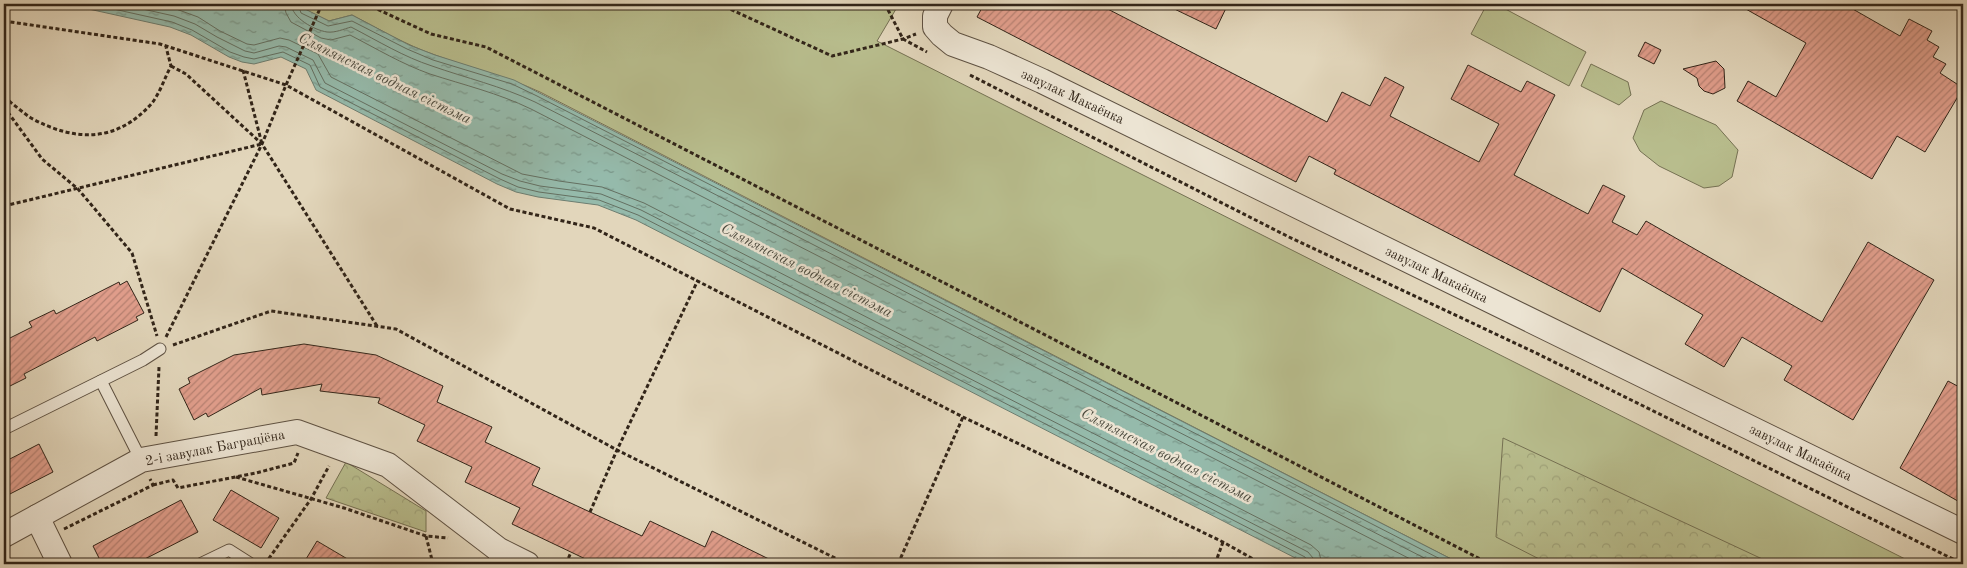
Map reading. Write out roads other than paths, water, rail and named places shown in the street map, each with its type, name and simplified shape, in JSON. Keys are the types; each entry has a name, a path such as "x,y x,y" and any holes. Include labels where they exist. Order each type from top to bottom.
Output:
{"street":[{"name":"завулак Макаёнка","path":"941,4 935,16 935,27 942,36 953,44 989,57 1060,89 1963,532"},
{"name":"2-і завулак Баграціёна","path":"4,535 141,460 297,432 388,466 495,557 527,564"},
{"path":"37,517 60,564"}],"lane":[{"path":"4,429 143,360 160,349"},
{"path":"101,381 141,460"},
{"path":"200,564 229,550"},
{"path":"229,550 231,564"},
{"path":"229,550 251,564"}],"water":[{"name":"Сляпянская водная сістэма","path":"66,4 302,4 305,9 329,21 352,15 409,45 514,80 1461,564 1307,564 636,220 598,205 538,197 516,192 497,184 316,90 306,69 281,57 254,64 242,62 229,57 191,35 170,27"}]}
